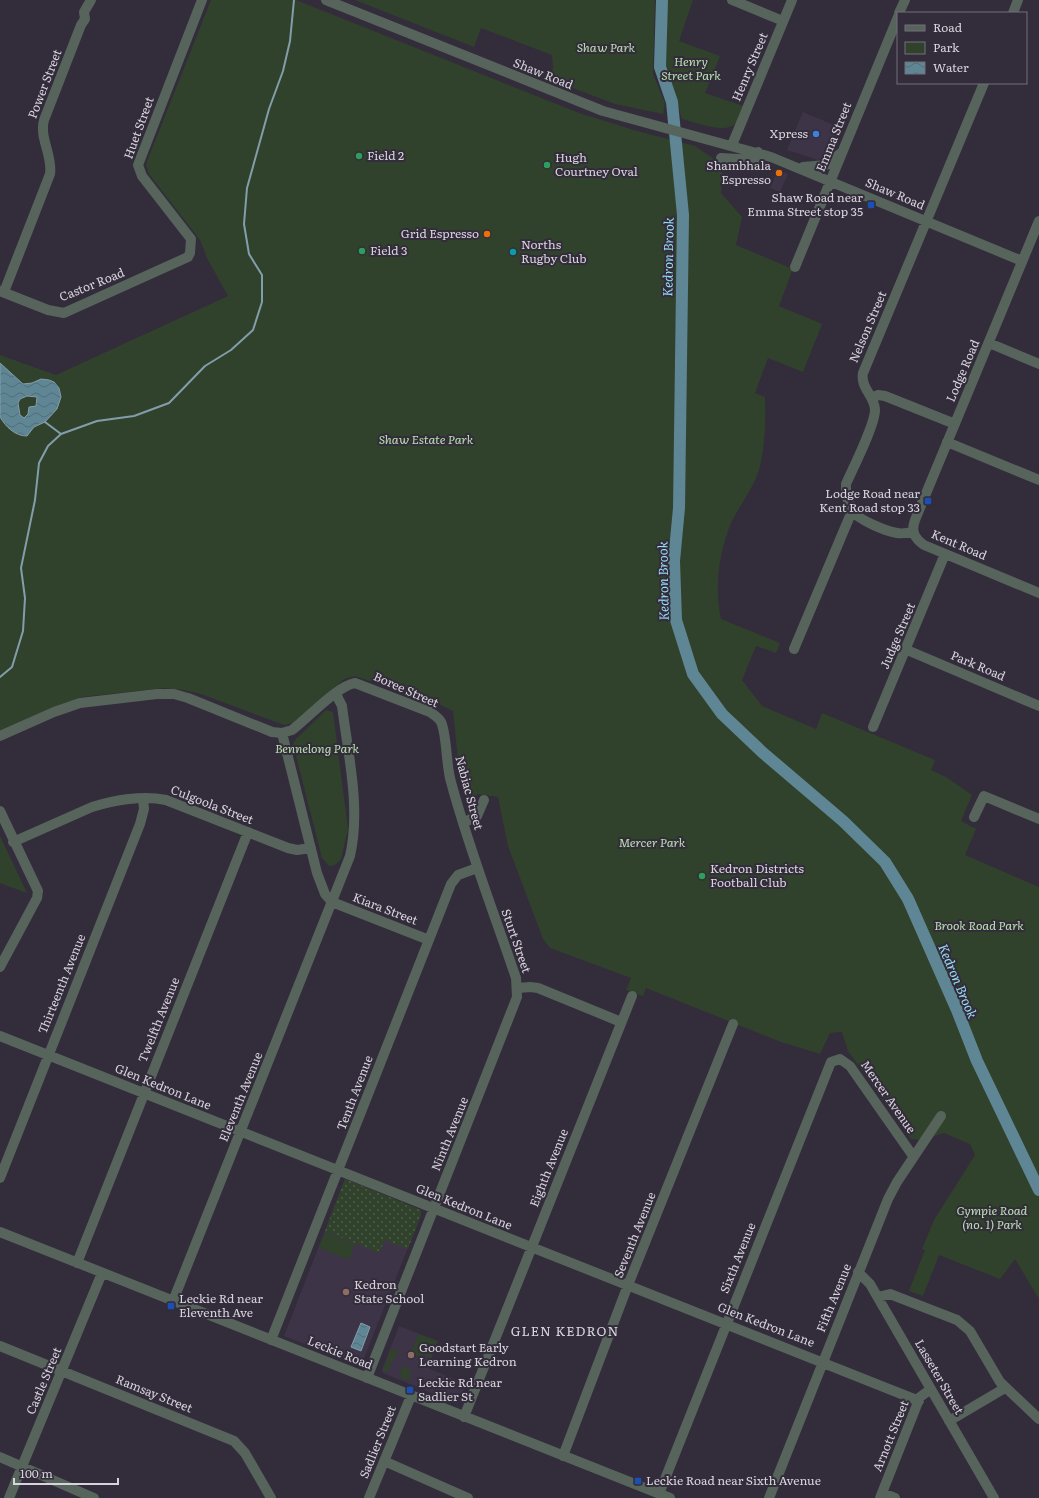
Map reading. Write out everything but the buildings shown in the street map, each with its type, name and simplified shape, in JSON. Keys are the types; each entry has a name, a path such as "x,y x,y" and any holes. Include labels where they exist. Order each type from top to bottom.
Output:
{"street":[{"name":"Power Street","path":"2,292 50,174 50,166 42,129 44,120 81,25 85,19 84,12 91,0"},
{"name":"Huet Street","path":"190,254 191,239 142,176 138,165 202,0"},
{"name":"Shaw Road","path":"326,0 572,100 603,111 758,152 1022,261"},
{"path":"732,0 784,21"},
{"name":"Henry Street","path":"732,145 792,0"},
{"path":"900,12 905,0"},
{"path":"1013,12 1018,0"},
{"name":"Emma Street","path":"795,267 897,18"},
{"name":"Nelson Street","path":"852,511 846,490 874,416 874,404 872,398 862,382 863,373 984,84"},
{"path":"721,158 755,160 758,152"},
{"path":"797,167 808,168 826,165 842,152"},
{"name":"Lodge Road","path":"913,532 915,520 1039,220"},
{"name":"Castor Road","path":"2,292 48,310 64,313 184,261 190,254"},
{"path":"989,343 1039,364"},
{"path":"872,398 878,395 885,396 954,424"},
{"path":"947,442 1039,480"},
{"path":"794,649 852,511 860,518 891,532 913,532"},
{"name":"Kent Road","path":"913,532 919,541 945,554 1039,593"},
{"name":"Judge Street","path":"873,727 907,650 945,554"},
{"name":"Park Road","path":"907,650 1039,706"},
{"name":"Boree Street","path":"282,733 292,730 348,686 357,684 430,712 442,723"},
{"path":"0,736 54,712 80,703 157,694 173,694 188,698 268,731 282,733 322,887 327,897 332,902"},
{"name":"Eleventh Avenue","path":"173,1301 346,868 354,836 351,787 342,706 336,694"},
{"name":"Nabiac Street","path":"442,723 446,764 476,868"},
{"path":"974,817 984,796 1039,819"},
{"name":"Culgoola Street","path":"13,842 92,807 143,799 166,800 293,850 311,848"},
{"name":"Thirteenth Avenue","path":"0,1178 140,824 144,809 143,799"},
{"path":"463,823 475,818 484,800"},
{"path":"0,811 13,842 36,885 38,894 0,967"},
{"name":"Twelfth Avenue","path":"77,1263 248,832"},
{"name":"Tenth Avenue","path":"271,1340 453,880 458,874 476,868"},
{"name":"Sturt Street","path":"476,868 518,988 538,988 621,1022"},
{"name":"Kiara Street","path":"332,902 429,940"},
{"name":"Ninth Avenue","path":"367,1378 514,1009 518,988"},
{"name":"Eighth Avenue","path":"464,1417 632,996"},
{"name":"Seventh Avenue","path":"563,1456 628,1285 733,1024"},
{"name":"Glen Kedron Lane","path":"0,1036 919,1401"},
{"name":"Mercer Avenue","path":"837,1059 843,1060 850,1066 913,1156"},
{"name":"Sixth Avenue","path":"659,1494 826,1070 831,1062 837,1059"},
{"name":"Fifth Avenue","path":"769,1498 822,1362 892,1190 913,1156 941,1116"},
{"name":"Leckie Road","path":"0,1232 670,1498"},
{"name":"Lasseter Street","path":"858,1272 870,1284 878,1297 994,1498"},
{"name":"Castle Street","path":"9,1498 102,1273"},
{"path":"878,1297 890,1294 961,1322 970,1331 995,1375 1005,1388 1039,1419"},
{"name":"Ramsay Street","path":"0,1346 234,1441 245,1453 271,1498"},
{"path":"949,1420 1005,1388"},
{"name":"Arnott Street","path":"881,1495 919,1401 922,1395 931,1389"},
{"name":"Sadlier Street","path":"369,1498 411,1396"},
{"path":"0,1457 94,1498"},
{"path":"384,1461 468,1498"},
{"path":"881,1495 895,1498"}],"shaded area":[{"path":"803,112 841,128 832,149 826,156 818,160 787,150"},
{"path":"778,170 788,174 780,192 770,188"},
{"name":"Kedron State School","path":"345,1179 421,1210 421,1215 361,1366 284,1336"},
{"name":"Goodstart Early Learning Kedron","path":"399,1326 438,1341 428,1368 466,1384 458,1404 383,1373 382,1370"}],"green space":[{"name":"Shaw Estate Park","path":"211,0 296,0 579,113 637,131 695,146 723,165 721,193 742,217 736,245 788,267 792,271 779,306 822,324 803,372 768,358 755,393 765,397 764,445 758,473 732,521 724,544 718,582 721,619 780,643 776,653 756,646 742,680 762,706 816,729 822,713 935,760 931,770 946,777 972,795 961,821 976,829 965,855 1039,887 1039,1299 1015,1259 1000,1279 939,1255 923,1296 909,1291 925,1250 922,1249 934,1220 975,1155 970,1144 944,1133 922,1140 911,1139 848,1051 842,1032 830,1033 820,1054 781,1042 646,988 643,996 626,990 631,978 550,948 543,939 508,846 498,797 477,794 473,805 468,802 458,759 453,711 435,702 355,676 344,679 293,723 284,725 201,694 184,690 164,688 81,697 0,732 0,355 56,375 228,296 208,260 200,240 149,174 146,164"},
{"name":"Shaw Park","path":"355,0 655,0 653,74 665,103 663,114 615,104 549,79 553,68 552,55 481,28 474,47"},
{"name":"Henry Street Park","path":"667,0 693,0 679,41 720,56 705,93 743,106 736,123 731,126 725,128 710,127 682,119 666,66"},
{"name":"Bennelong Park","path":"326,710 333,712 348,829 341,859 335,865 329,866 322,858 293,744 296,739"},
{"path":"0,836 27,893 0,883"},
{"path":"345,1179 421,1210 421,1215 408,1249 385,1240 379,1253 325,1231"},
{"path":"325,1232 355,1244 349,1260 319,1248"},
{"path":"418,1334 437,1341 431,1358 422,1354 421,1357 411,1353"},
{"path":"391,1349 398,1351 396,1357 392,1360 388,1372 383,1371"},
{"path":"403,1366 411,1371 409,1377 411,1378 410,1381 399,1377"}],"water":[{"path":"0,363 23,384 32,383 41,379 54,382 59,388 61,397 57,409 45,422 34,427 27,436 15,433 0,417","holes":["27,396 37,397 36,406 29,407 28,414 24,418 20,415 18,403 20,399"]},
{"path":"361,1323 370,1327 361,1351 351,1347"}],"waterway":[{"path":"0,677 12,667 23,631 25,598 21,568 35,500 39,463 48,446 61,434 97,421 134,416 169,403 205,366 231,350 253,330 262,302 262,275 249,254 244,224 247,188 269,109 283,71 290,41 294,0"},
{"name":"Kedron Brook","path":"662,0 660,67 672,102 683,215 679,508 674,561 676,620 693,674 722,714 762,752 843,821 885,862 908,899 957,1010 977,1061 1039,1190"},
{"path":"45,422 61,434"}],"place":[{"name":"Xpress","path":"816,134"},
{"name":"Field 2","path":"359,156"},
{"name":"Hugh Courtney Oval","path":"547,165"},
{"name":"Shambhala Espresso","path":"779,173"},
{"name":"Shaw Road near Emma Street stop 35","path":"871,205"},
{"name":"Grid Espresso","path":"487,234"},
{"name":"Field 3","path":"362,251"},
{"name":"Norths Rugby Club","path":"513,252"},
{"name":"Lodge Road near Kent Road stop 33","path":"928,501"},
{"name":"Kedron Districts Football Club","path":"702,876"},
{"name":"Kedron State School","path":"346,1292"},
{"name":"Leckie Rd near Eleventh Ave","path":"171,1306"},
{"name":"Goodstart Early Learning Kedron","path":"411,1355"},
{"name":"Leckie Rd near Sadlier St","path":"410,1390"},
{"name":"Leckie Road near Sixth Avenue","path":"638,1481"}],"district":[{"name":"GLEN KEDRON","path":"565,1331"}],"park label":[{"name":"Mercer Park","path":"652,843"},
{"name":"Brook Road Park","path":"979,926"},
{"name":"Gympie Road (no. 1) Park","path":"992,1218"}]}
